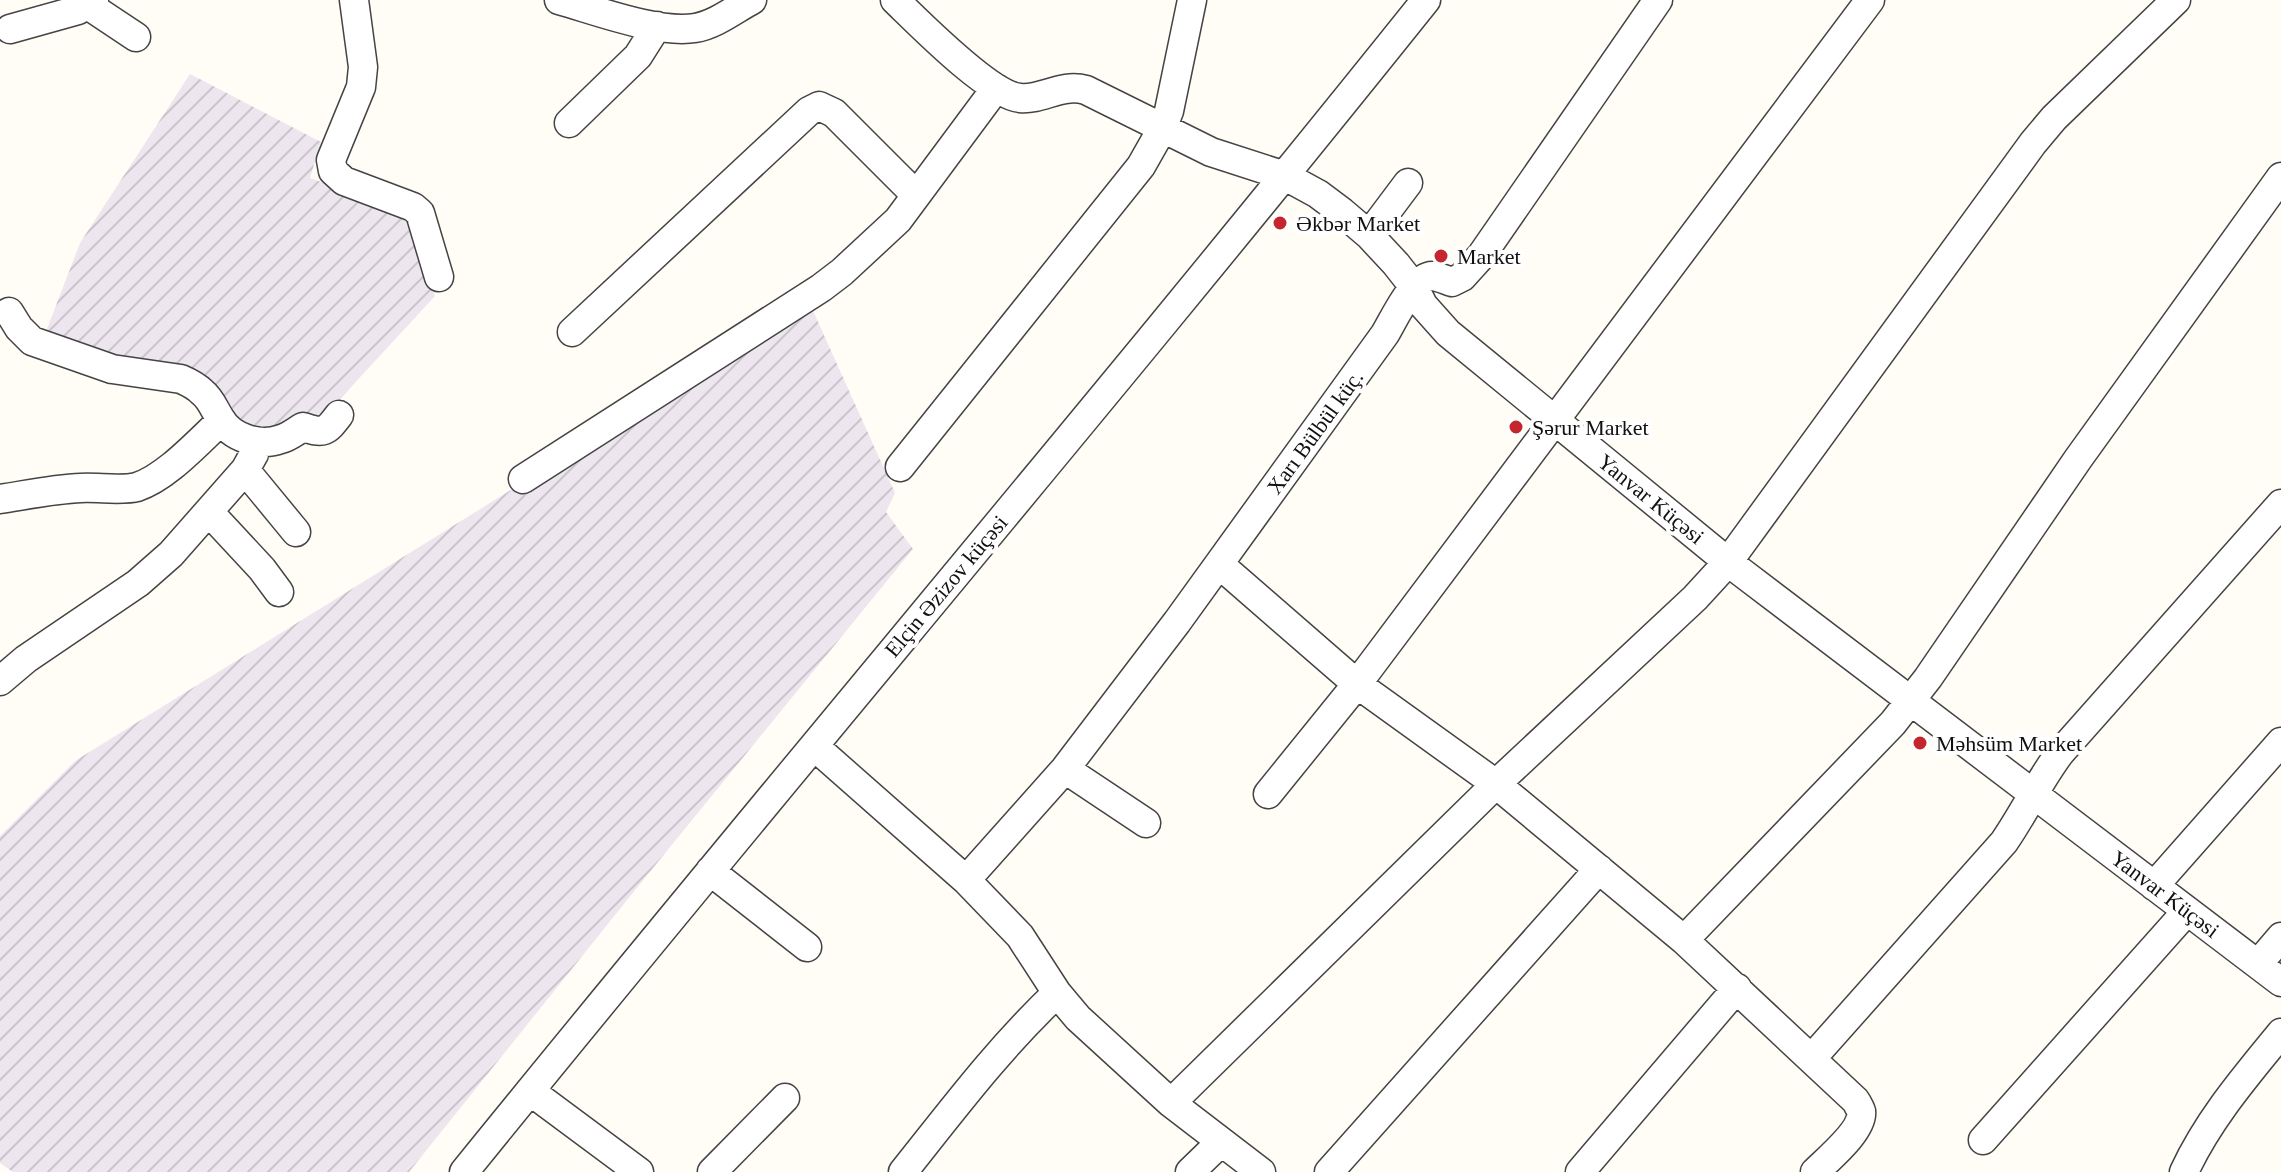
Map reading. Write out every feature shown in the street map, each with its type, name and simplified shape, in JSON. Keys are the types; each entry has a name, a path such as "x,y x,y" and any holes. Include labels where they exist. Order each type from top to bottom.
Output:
{"street":[{"path":"354,0 363,67 361,87 331,160 333,171 344,181 413,207 420,213 439,277"},
{"path":"559,0 657,26 683,29 706,25 752,0"},
{"name":"Yanvar Küçəsi","path":"895,0 968,66 1012,97 1025,99 1074,86 1211,152 1285,176 1318,194 1369,235 1448,333 1554,420 1728,562 2281,982"},
{"path":"900,467 1141,166 1169,111 1192,0"},
{"name":"Elçin Əzizov küçəsi","path":"464,1172 1285,176 1426,0"},
{"path":"1414,287 1431,276 1452,282 1462,277 1481,256 1658,0"},
{"path":"1268,794 1357,684 1870,0"},
{"path":"1171,1103 1496,784 1695,598 1728,562 2033,143 2054,118 2176,0"},
{"path":"10,29 78,10 91,3 136,37"},
{"path":"569,123 638,56 657,26"},
{"path":"523,479 842,272 898,220 996,88"},
{"path":"572,332 809,111 819,106 834,113 916,195"},
{"path":"1684,940 1893,723 1928,678 2078,459 2281,177"},
{"path":"1369,235 1408,183"},
{"name":"Xarı Bülbül küç.","path":"966,880 1065,769 1219,564 1385,334 1414,287"},
{"path":"9,312 32,341 112,369 189,382 212,402 221,421 241,437 273,442 303,427 321,432 328,429 339,415"},
{"path":"0,499 73,489 137,487 166,471 221,421"},
{"path":"0,681 37,651 138,583 171,554 245,470 254,454 256,441"},
{"path":"245,470 296,532"},
{"path":"1812,1058 2004,842 2060,753 2281,504"},
{"path":"209,512 279,592"},
{"path":"1219,564 1357,684 1496,784 1684,940 1855,1100 1861,1111 1860,1122 1815,1172"},
{"path":"2154,886 2281,742"},
{"path":"814,746 966,880 1020,936 1057,993 1078,1018 1171,1103 1261,1172"},
{"path":"1065,769 1146,823"},
{"path":"1329,1172 1599,869"},
{"path":"710,871 807,947"},
{"path":"1983,1140 2187,911"},
{"path":"2258,964 2281,937"},
{"path":"1580,1172 1737,988"},
{"path":"903,1172 980,1074 1057,993"},
{"path":"2184,1172 2214,1118 2281,1033"},
{"path":"530,1091 639,1172"},
{"path":"712,1172 785,1098"},
{"path":"1190,1172 1221,1142"}],"shaded area":[{"path":"190,74 321,142 310,178 410,214 435,296 317,424 257,432 121,360 45,334 80,243"},
{"path":"810,304 895,493 886,512 913,549 409,1172 13,1172 0,1163 0,836 75,761"}],"place":[{"name":"Əkbər Market","path":"1280,223"},
{"name":"Market","path":"1441,256"},
{"name":"Şərur Market","path":"1516,427"},
{"name":"Məhsüm Market","path":"1920,743"}]}
